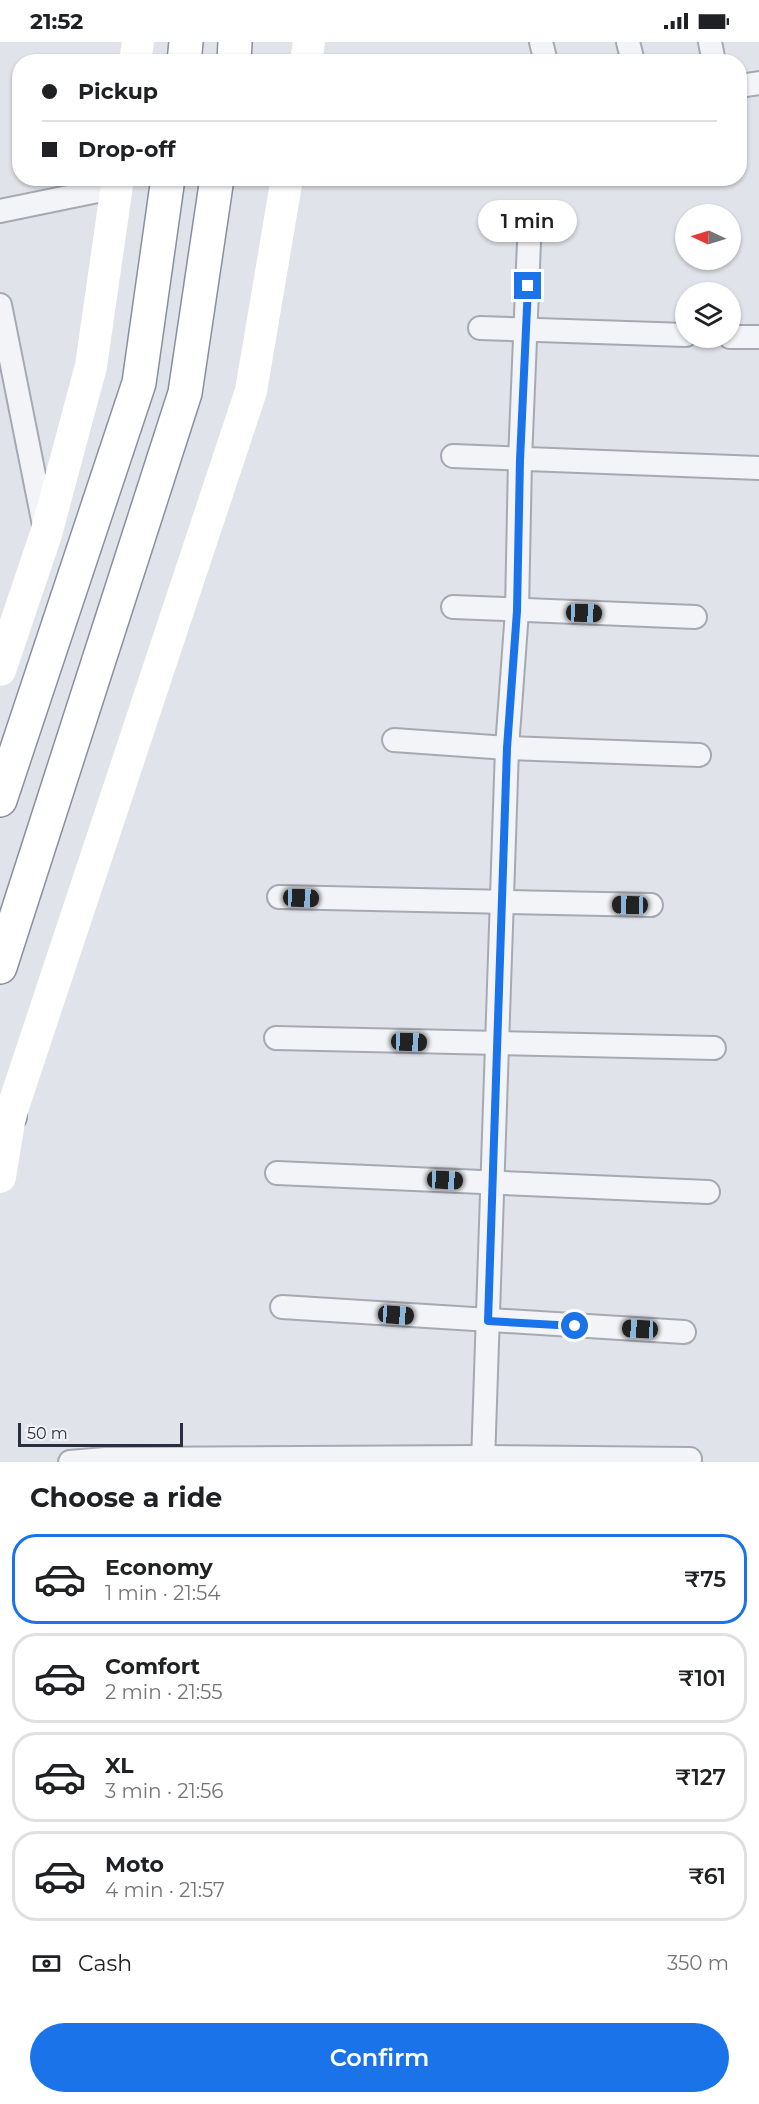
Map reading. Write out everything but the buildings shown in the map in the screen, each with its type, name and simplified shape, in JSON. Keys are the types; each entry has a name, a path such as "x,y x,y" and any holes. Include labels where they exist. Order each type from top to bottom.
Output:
{"highway":[{"path":"0,800 139,383 167,186"},
{"path":"0,967 185,393 216,186"}],"main road":[{"path":"0,670 46,534 91,366 118,186"},
{"path":"0,1178 5,1121 251,391 286,186"}],"street":[{"path":"0,211 105,186"},
{"path":"483,1459 507,748 517,611 520,460 530,218"},
{"path":"1,317 46,534"},
{"path":"480,328 675,335"},
{"path":"741,337 759,337"},
{"path":"453,456 759,468"},
{"path":"453,607 695,617"},
{"path":"394,740 507,748 699,755"},
{"path":"279,897 651,905"},
{"path":"276,1038 714,1048"},
{"path":"277,1173 708,1192"},
{"path":"282,1307 684,1332"},
{"path":"70,1462 105,1459 690,1459"}],"route":[{"path":"528,286 520,460 517,611 507,748 488,1321 575,1326"}]}
